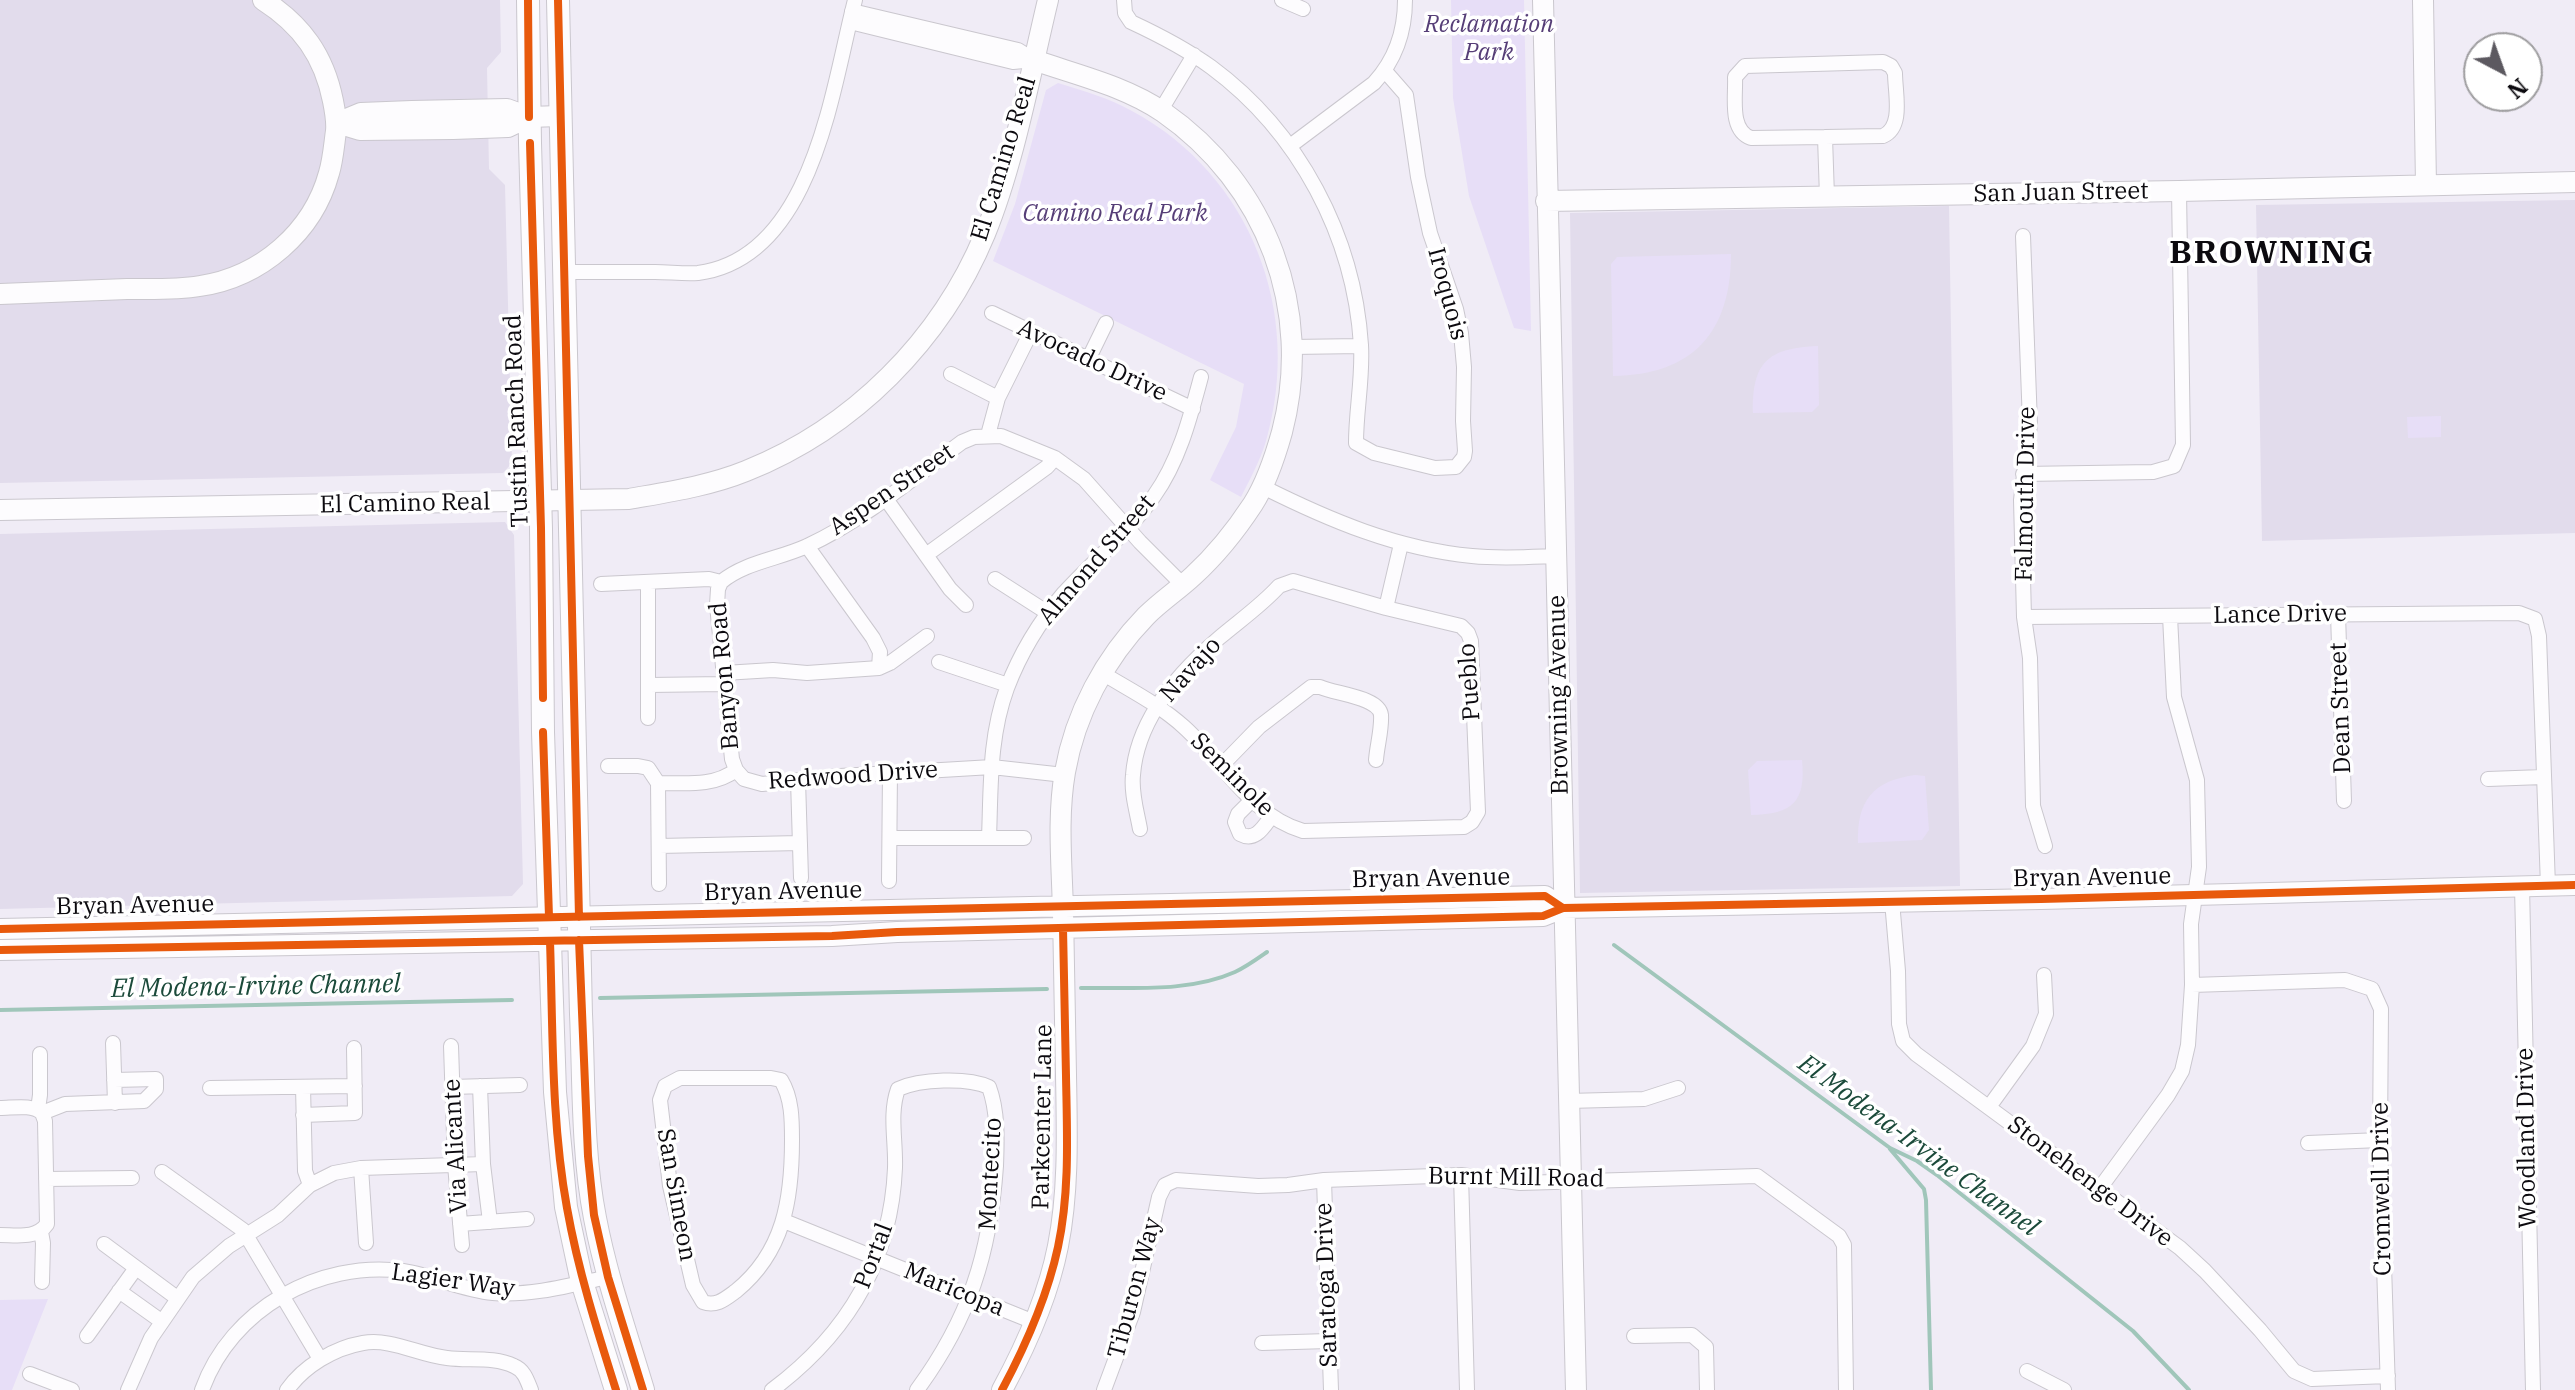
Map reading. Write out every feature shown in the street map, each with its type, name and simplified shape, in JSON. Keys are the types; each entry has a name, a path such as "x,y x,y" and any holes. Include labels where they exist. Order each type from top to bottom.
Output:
{"main road":[{"path":"0,294 189,288 213,283 247,272 264,262 286,245 305,224 317,205 330,172 337,123 331,90 322,62 295,23 263,0"},
{"name":"Tustin Ranch Road","path":"528,0 543,732 555,1092 566,1207 582,1282 616,1390"},
{"name":"Tustin Ranch Road","path":"558,0 579,940 588,1156 594,1215 608,1277 643,1390"},
{"name":"El Camino Real","path":"0,510 629,499 693,487 748,470 820,432 878,388 927,334 962,282 976,254 1002,183 1048,0"},
{"name":"Browning Avenue","path":"1543,0 1576,1390"},
{"path":"2423,0 2426,185"},
{"name":"Parkcenter Lane","path":"1002,1390 1025,1346 1049,1281 1064,1211 1067,1134 1060,808 1064,775 1077,727 1102,673 1135,628 1203,567 1235,531 1263,487 1287,412 1292,347 1282,273 1257,215 1217,159 1161,110 1119,89 1034,60"},
{"path":"337,123 360,130 453,129 508,127 529,117 560,116"},
{"name":"San Juan Street","path":"1546,201 2575,182"},
{"name":"Bryan Avenue","path":"0,950 550,941 1543,916 1563,908 2575,885"},
{"name":"Bryan Avenue","path":"0,929 1545,896 1563,908"}],"street":[{"path":"1282,0 1303,9"},
{"path":"1290,146 1385,71 1401,37 1405,0"},
{"path":"1124,7 1131,22 1194,55 1249,100 1290,146 1318,192 1343,252 1361,346 1292,347"},
{"name":"Parkcenter Lane","path":"564,272 698,273 729,264 758,247 779,226 810,167 823,132 852,11 1013,62 1034,60"},
{"path":"1161,110 1194,55"},
{"path":"1883,62 1891,66 1895,73 1896,124 1891,132 1883,136 1825,137 1751,138 1742,134 1737,127 1735,77 1739,70 1745,66 1883,62"},
{"name":"Iroquois","path":"1361,346 1356,443 1374,453 1435,468 1456,467 1465,451 1461,333 1427,219 1406,95 1385,71"},
{"path":"1825,137 1827,197"},
{"path":"2023,474 2153,472 2174,466 2183,445 2179,191"},
{"name":"Falmouth Drive","path":"2023,236 2030,424 2021,500 2024,617 2030,658 2033,806 2045,846"},
{"name":"Avocado Drive","path":"992,313 1193,409"},
{"path":"1088,360 1106,323"},
{"path":"1031,332 998,398 988,435 1010,438 1055,458 1084,479 1183,585"},
{"path":"951,374 998,398"},
{"name":"Almond Street","path":"989,838 994,733 1008,685 1028,644 1048,613 1157,492 1187,432 1201,377"},
{"name":"Aspen Street","path":"601,584 709,579 721,582 740,570 807,546 886,499 962,442 988,435"},
{"path":"926,555 1055,458"},
{"path":"1263,487 1345,525 1401,544 1475,557 1558,556"},
{"path":"886,499 950,589 966,605"},
{"path":"1386,608 1401,544"},
{"path":"807,546 873,638 880,652 879,668"},
{"path":"995,579 1048,613"},
{"name":"Pueblo","path":"1286,581 1461,626 1468,633 1471,641 1478,812 1472,822"},
{"name":"Navajo","path":"1140,829 1132,777 1137,749 1157,707 1204,650 1286,581"},
{"name":"Banyon Road","path":"721,582 717,605 732,759 736,770"},
{"path":"648,584 648,718"},
{"name":"Lance Drive","path":"2024,617 2519,613 2535,619 2539,636 2543,777"},
{"name":"Dean Street","path":"2338,614 2344,801"},
{"path":"2100,1188 2168,1095 2182,1071 2188,1045 2192,985 2191,924 2199,867 2197,780 2174,697 2170,616"},
{"path":"649,685 724,679 773,670 807,673 879,668 927,636"},
{"path":"939,662 1008,685"},
{"name":"Seminole","path":"1102,673 1185,728 1252,800 1284,825 1303,831 1464,827 1472,822"},
{"path":"1221,766 1259,727 1311,687 1371,701 1379,708 1381,716 1376,760"},
{"name":"Redwood Drive","path":"608,766 648,768 658,783 709,782 727,777 736,770 753,783 992,767 1064,775"},
{"path":"889,881 890,772"},
{"path":"2488,779 2543,777 2548,886"},
{"path":"798,780 801,878"},
{"path":"658,783 659,884"},
{"path":"1252,800 1238,814 1235,822 1240,834 1246,838 1254,836 1271,817"},
{"path":"891,838 1024,838"},
{"path":"659,846 800,843"},
{"name":"Woodland Drive","path":"2522,886 2533,1390"},
{"name":"Stonehenge Drive","path":"1892,901 1899,1024 1903,1041 1916,1054 2180,1248 2260,1330 2294,1371 2312,1379 2388,1383"},
{"path":"1989,1107 2033,1046 2046,1014 2044,975"},
{"name":"Cromwell Drive","path":"2192,985 2345,980 2372,989 2381,1009 2380,1140 2388,1383"},
{"path":"113,1043 115,1103"},
{"name":"Via Alicante","path":"451,1046 455,1165 462,1245"},
{"path":"303,1115 355,1113 354,1048"},
{"path":"0,1235 36,1234 48,1218 45,1121 40,1111 40,1054"},
{"name":"San Simeon","path":"680,1078 781,1080 788,1092 792,1127 792,1182 784,1221 767,1254 744,1284 714,1305 703,1302 693,1285 670,1186 660,1100 665,1086 680,1078"},
{"path":"0,1108 40,1111 65,1104 144,1101 156,1089 156,1079 114,1080"},
{"name":"Montecito","path":"898,1089 912,1083 977,1081 989,1087 995,1114 994,1198 989,1236 970,1297 952,1338 917,1390"},
{"path":"452,1087 520,1085"},
{"path":"210,1088 355,1086"},
{"path":"480,1086 483,1164 490,1222"},
{"path":"303,1087 305,1171 310,1185"},
{"path":"1568,1101 1644,1099 1678,1088"},
{"name":"Portal","path":"772,1390 802,1367 825,1343 855,1302 877,1259 890,1214 895,1167 893,1103 898,1089"},
{"path":"2308,1143 2380,1140"},
{"path":"128,1390 143,1353 161,1321 201,1268 278,1215 310,1185 334,1173 361,1168 483,1164"},
{"path":"361,1168 366,1243"},
{"path":"162,1172 237,1225 320,1359"},
{"path":"1461,1175 1467,1390"},
{"name":"Burnt Mill Road","path":"1165,1185 1176,1180 1258,1186 1324,1180 1461,1175 1520,1183 1757,1176 1839,1236 1844,1245 1846,1390"},
{"path":"46,1179 132,1178"},
{"name":"Saratoga Drive","path":"1324,1180 1331,1390"},
{"name":"Tiburon Way","path":"1104,1390 1133,1312 1159,1197 1165,1185"},
{"path":"460,1224 527,1219"},
{"name":"Maricopa","path":"784,1221 1034,1322"},
{"path":"42,1230 42,1282"},
{"path":"104,1244 177,1298"},
{"path":"87,1336 136,1268"},
{"name":"Lagier Way","path":"202,1390 221,1353 251,1319 303,1284 332,1275 367,1270 404,1271 493,1293 539,1291 608,1277"},
{"path":"119,1291 161,1321"},
{"path":"1634,1336 1692,1335 1700,1340 1706,1347 1707,1390"},
{"path":"287,1390 303,1371 320,1359 349,1346 381,1341 421,1354 513,1365 522,1372 531,1390"},
{"path":"1262,1343 1328,1341"},
{"path":"2027,1371 2064,1390"},
{"path":"30,1374 66,1389"}],"shaded area":[{"path":"0,0 500,0 501,52 487,68 489,169 505,185 512,463 503,473 0,483"},
{"path":"2575,200 2575,533 2262,541 2256,205"},
{"path":"1949,206 1960,886 1580,893 1570,213"},
{"path":"505,522 514,535 523,884 512,896 0,909 0,534"}],"green space":[{"name":"Reclamation Park","path":"1451,0 1524,0 1531,331 1514,328 1469,196 1453,98"},
{"name":"Camino Real Park","path":"1058,83 1123,106 1174,139 1209,172 1237,210 1258,252 1272,297 1278,345 1276,393 1264,448 1241,497 1210,480 1236,427 1244,384 993,261 1015,204 1046,90"},
{"path":"1731,254 1724,306 1715,327 1702,344 1685,358 1665,367 1641,374 1613,376 1611,264 1617,257"},
{"path":"1818,346 1819,405 1812,412 1753,413 1756,382 1766,362 1786,350"},
{"path":"2441,416 2441,437 2408,438 2407,417"},
{"path":"1802,760 1802,786 1794,803 1777,812 1751,815 1748,770 1757,761"},
{"path":"1915,775 1925,776 1929,830 1922,840 1858,843 1861,815 1870,795 1888,782"},
{"path":"48,1299 12,1390 0,1390 0,1300"}],"waterway":[{"name":"El Modena-Irvine Channel","path":"1614,945 1890,1148 1937,1175 2133,1331 2189,1390"},
{"name":"El Modena-Irvine Channel","path":"1081,988 1159,988 1198,983 1235,972 1267,952"},
{"name":"El Modena-Irvine Channel","path":"600,998 1047,989"},
{"name":"El Modena-Irvine Channel","path":"0,1010 512,1000"},
{"path":"1890,1149 1924,1189 1926,1200 1931,1390"}],"cycle path":[{"path":"528,0 529,117"},
{"path":"558,0 579,917"},
{"path":"530,143 543,698"},
{"path":"543,732 549,917"},
{"path":"0,950 832,936 1543,916 1563,908 2575,885"},
{"path":"0,929 1545,896 1563,908"},
{"path":"1002,1390 1042,1303 1062,1226 1067,1140 1063,928"},
{"path":"579,940 588,1156 594,1215 608,1277 643,1390"},
{"path":"550,941 554,1074 562,1175 582,1277 616,1390"}],"district":[{"name":"BROWNING","path":"2272,254"}]}
